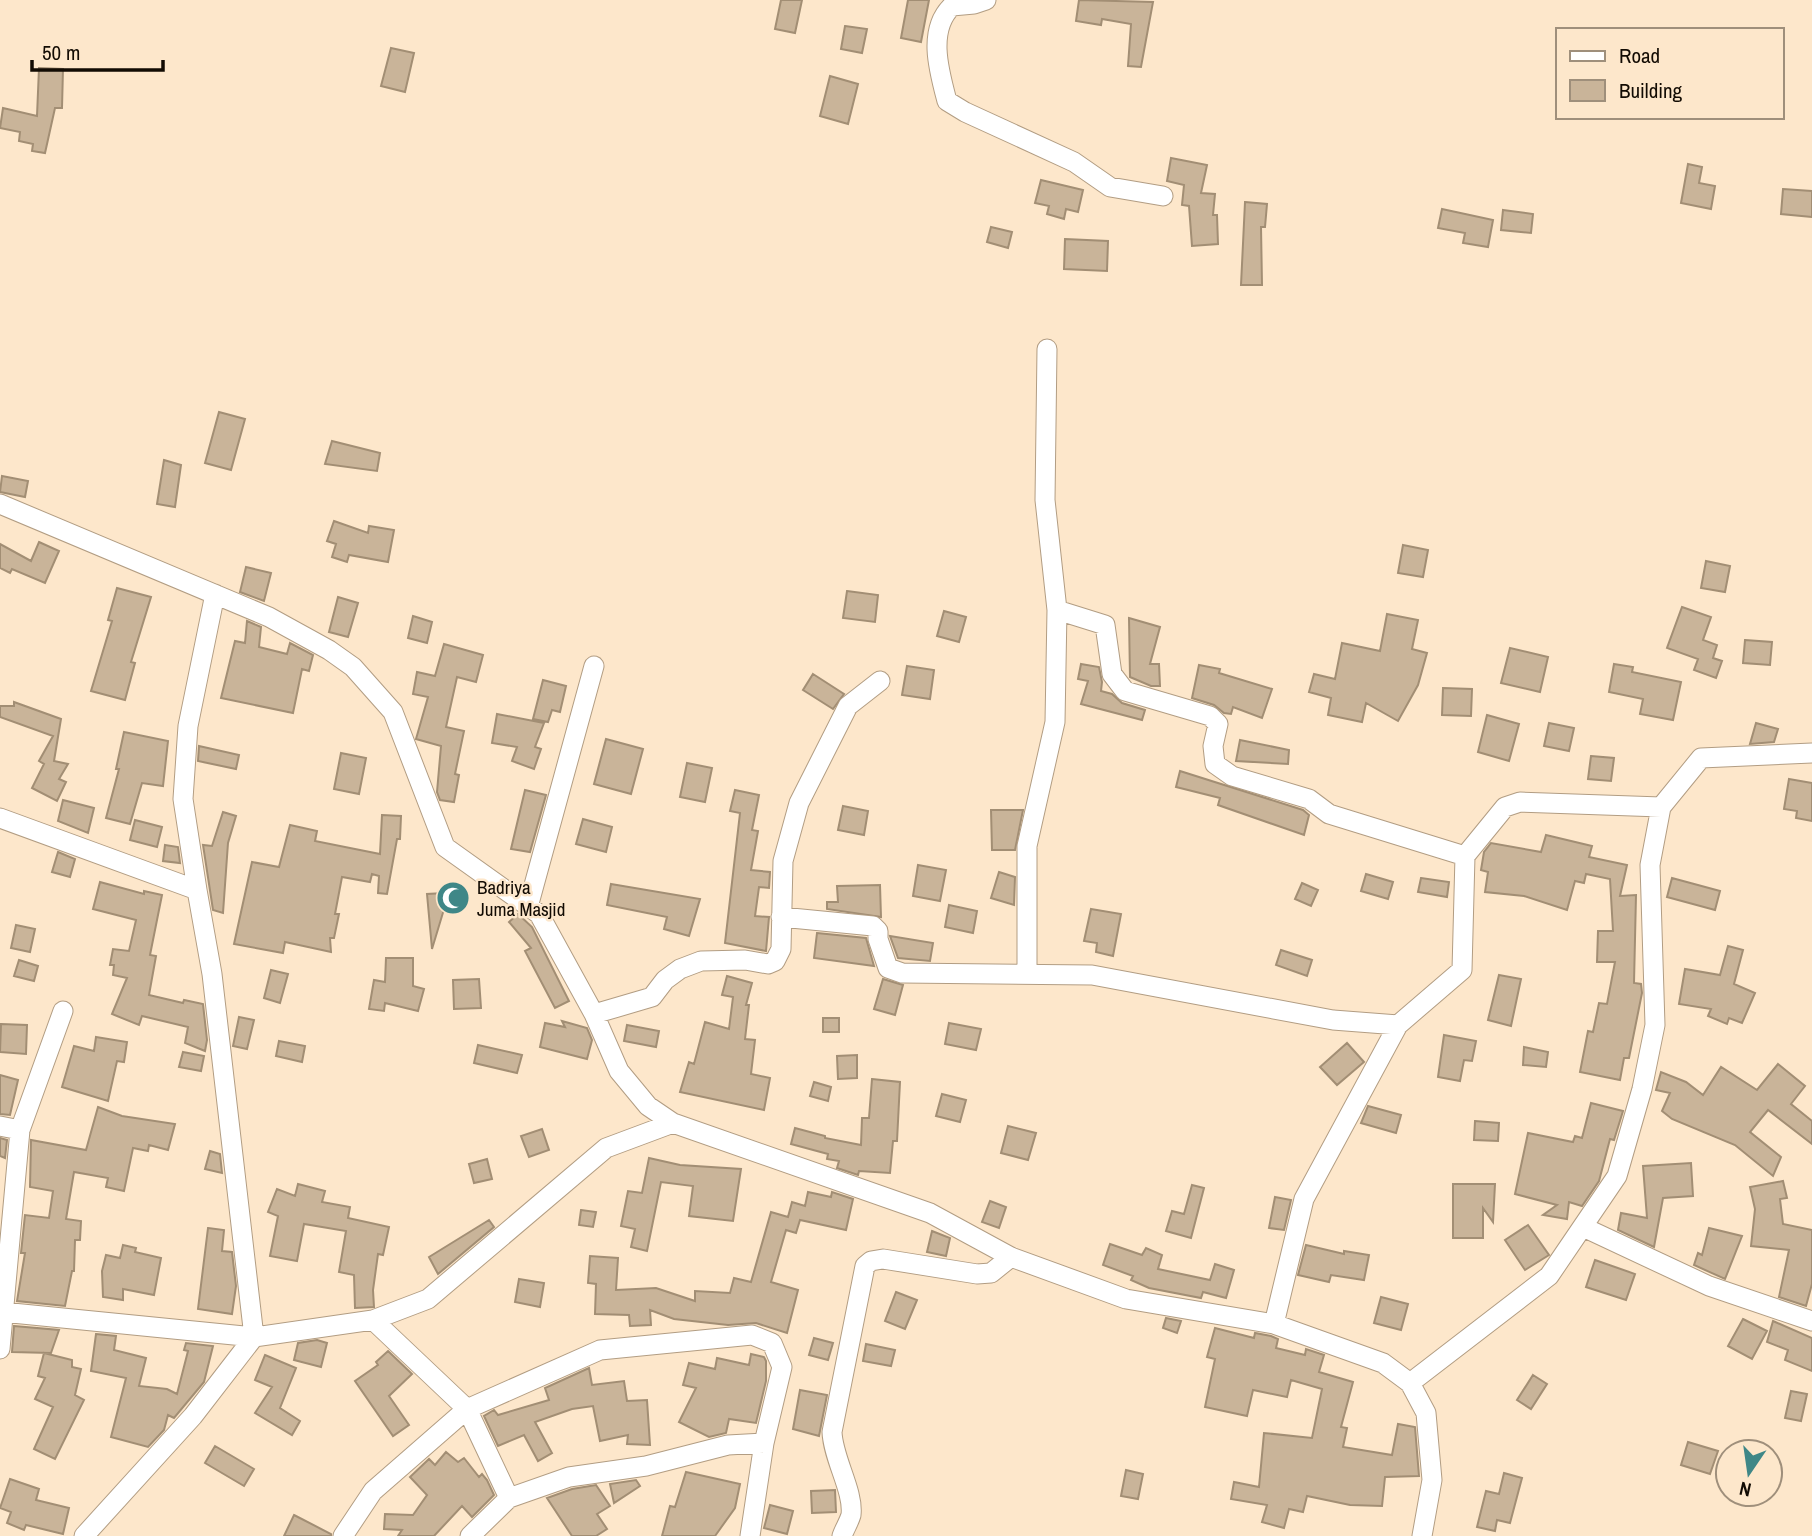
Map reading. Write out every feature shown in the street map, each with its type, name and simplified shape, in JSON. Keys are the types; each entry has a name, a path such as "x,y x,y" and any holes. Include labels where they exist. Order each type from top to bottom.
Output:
{"street":[{"path":"986,0 949,4 941,16 937,42 947,101 965,113 1074,162 1110,187 1163,196"},
{"path":"1027,973 1027,846 1055,722 1057,610 1045,500 1047,349"},
{"path":"0,504 269,617 329,650 353,667 393,712 444,847 539,914 594,1014 619,1071 649,1106 673,1123 930,1213 1011,1257 1126,1299 1274,1324 1383,1363 1410,1383 1426,1413 1432,1480 1422,1536"},
{"path":"84,1536 193,1416 254,1338 212,974 183,799 188,726 215,594"},
{"path":"1057,610 1105,625 1112,674 1125,691 1210,716 1218,724 1213,746 1215,764 1232,776 1309,799 1329,814 1465,856"},
{"path":"528,906 594,666"},
{"path":"594,1014 652,997 665,979 680,969 701,961 745,960 768,964 775,961 780,949 783,861 799,803 848,706 880,681"},
{"path":"1410,1383 1549,1276 1617,1176 1642,1089 1655,1025 1650,865 1661,807 1701,758 1812,754"},
{"path":"1274,1324 1304,1199 1398,1025 1462,970 1465,856 1505,807 1520,802 1661,807"},
{"path":"0,818 197,890"},
{"path":"781,917 873,926 878,931 888,968 902,973 1092,975 1333,1020 1398,1025"},
{"path":"0,1349 5,1237 20,1130 63,1011"},
{"path":"2,1312 254,1338 373,1320 428,1299 606,1148 673,1123"},
{"path":"0,1126 20,1130"},
{"path":"1583,1227 1709,1286 1812,1321"},
{"path":"842,1536 851,1515 848,1492 833,1452 831,1432 865,1266 871,1261 883,1259 976,1274 991,1273 1011,1257"},
{"path":"373,1320 467,1409 509,1498"},
{"path":"343,1536 373,1491 467,1409 600,1350 752,1335 772,1343 782,1367 764,1443 750,1536"},
{"path":"470,1536 509,1498 569,1478 646,1466 728,1445 764,1443"}],"building":[{"path":"781,0 802,0 795,33 775,29"},
{"path":"908,0 929,0 921,42 901,38"},
{"path":"1079,0 1153,2 1141,67 1128,66 1131,24 1102,19 1101,25 1076,21"},
{"path":"845,26 867,29 862,53 841,49"},
{"path":"391,48 414,53 405,92 381,86"},
{"path":"39,68 63,69 62,108 55,108 45,153 32,151 33,144 19,141 20,132 0,128 3,108 37,116"},
{"path":"830,76 858,84 848,124 820,116"},
{"path":"1171,158 1207,165 1201,193 1215,194 1213,215 1217,215 1218,244 1192,246 1189,206 1182,205 1184,185 1167,181"},
{"path":"1688,164 1702,167 1699,183 1715,186 1711,209 1681,203"},
{"path":"1041,180 1083,190 1078,212 1066,209 1064,219 1047,214 1049,206 1035,203"},
{"path":"1783,189 1812,191 1812,217 1781,214"},
{"path":"1245,202 1267,204 1265,227 1261,227 1262,285 1241,285"},
{"path":"1442,209 1493,220 1488,247 1463,243 1465,233 1438,228"},
{"path":"1503,210 1533,214 1531,233 1501,230"},
{"path":"991,227 1012,232 1008,248 987,242"},
{"path":"1065,239 1108,241 1107,271 1064,269"},
{"path":"219,412 245,419 231,470 205,463"},
{"path":"332,441 380,453 377,471 325,464"},
{"path":"164,460 181,465 175,507 157,504"},
{"path":"2,476 28,481 25,497 0,492"},
{"path":"334,521 368,533 369,526 394,530 388,562 349,555 347,562 332,557 336,544 327,541"},
{"path":"39,542 59,551 45,583 12,569 10,573 0,568 0,544 31,561"},
{"path":"1403,545 1428,550 1423,577 1398,573"},
{"path":"1706,561 1730,566 1725,592 1701,588"},
{"path":"246,567 271,573 264,601 240,592"},
{"path":"117,588 151,597 131,662 135,663 125,700 91,691 112,621 108,620"},
{"path":"847,591 878,595 875,622 843,618"},
{"path":"338,597 358,603 348,637 329,632"},
{"path":"1682,607 1711,617 1703,640 1717,645 1713,658 1722,661 1716,678 1694,670 1698,659 1667,648"},
{"path":"944,611 966,617 959,642 937,636"},
{"path":"1387,614 1418,620 1412,649 1427,653 1418,685 1398,721 1366,703 1362,722 1328,715 1331,698 1309,692 1314,674 1335,679 1342,643 1380,651"},
{"path":"413,616 432,622 427,643 408,638"},
{"path":"1129,618 1160,627 1150,664 1159,664 1160,686 1151,686 1130,677"},
{"path":"247,621 261,627 259,647 287,654 290,643 313,655 309,671 302,669 293,713 221,698 235,641 245,643"},
{"path":"1745,640 1772,642 1770,665 1743,663"},
{"path":"444,644 483,655 476,682 457,677 446,727 464,731 455,774 459,775 454,802 440,800 437,792 441,746 416,739 428,697 413,694 417,672 435,676"},
{"path":"1510,648 1548,657 1540,692 1501,683"},
{"path":"1081,664 1099,667 1101,691 1112,694 1122,703 1145,710 1142,720 1081,704 1088,681 1078,679"},
{"path":"1614,664 1633,667 1632,672 1681,682 1673,720 1640,714 1643,699 1609,692"},
{"path":"1199,665 1220,669 1219,673 1272,689 1262,718 1233,707 1231,714 1224,713 1214,705 1192,698"},
{"path":"907,666 934,670 930,699 902,695"},
{"path":"813,674 844,694 833,709 803,690"},
{"path":"543,680 566,686 560,712 552,710 548,722 533,719"},
{"path":"1443,688 1472,689 1471,716 1442,715"},
{"path":"14,702 61,719 54,761 68,764 59,779 66,782 57,801 32,788 44,764 39,761 53,736 0,717 0,706 14,706"},
{"path":"497,714 544,723 535,747 541,749 534,769 512,761 517,747 492,743"},
{"path":"1487,715 1519,724 1509,761 1478,752"},
{"path":"1549,723 1574,728 1569,751 1544,746"},
{"path":"1756,723 1778,729 1774,742 1750,744"},
{"path":"124,732 168,741 163,786 142,783 130,824 106,818 119,769 116,769"},
{"path":"606,739 643,749 631,794 594,784"},
{"path":"1240,740 1289,750 1288,764 1236,761"},
{"path":"199,746 239,755 236,769 198,761"},
{"path":"341,753 366,758 359,794 334,789"},
{"path":"1591,756 1614,758 1611,781 1588,779"},
{"path":"687,763 712,768 705,802 680,797"},
{"path":"1180,771 1303,810 1309,815 1304,835 1218,805 1220,798 1176,787"},
{"path":"1789,779 1812,783 1812,821 1796,818 1797,811 1784,809"},
{"path":"525,790 546,795 530,852 511,849"},
{"path":"735,790 759,795 752,830 758,831 751,870 770,872 769,888 759,887 755,916 769,917 766,951 725,943 740,813 730,811"},
{"path":"63,800 94,808 88,833 58,821"},
{"path":"843,806 868,811 864,835 838,830"},
{"path":"991,810 1023,810 1015,850 992,850"},
{"path":"223,812 236,816 228,843 223,913 213,910 203,845 212,846"},
{"path":"382,815 401,816 400,839 397,839 387,894 378,893 379,876 372,874 370,882 342,877 335,914 339,914 334,938 330,938 331,952 285,942 283,953 234,944 252,862 279,867 290,825 317,831 315,841 380,854"},
{"path":"583,819 612,827 606,852 576,844"},
{"path":"135,820 162,827 157,847 130,840"},
{"path":"1546,835 1592,846 1589,857 1627,865 1620,896 1636,895 1634,983 1641,984 1642,993 1629,1058 1624,1058 1620,1080 1580,1072 1588,1031 1593,1032 1599,1003 1607,1004 1615,962 1597,962 1598,931 1613,931 1610,879 1586,874 1584,883 1575,881 1567,910 1524,896 1485,892 1488,872 1481,870 1484,852 1491,843 1541,852"},
{"path":"165,845 178,847 180,863 163,861"},
{"path":"58,852 75,859 70,877 52,872"},
{"path":"918,865 946,870 940,901 913,896"},
{"path":"999,872 1015,877 1014,905 991,898"},
{"path":"1366,874 1393,882 1388,899 1361,891"},
{"path":"1421,878 1449,882 1447,897 1418,892"},
{"path":"1672,878 1720,891 1715,910 1667,897"},
{"path":"100,882 144,894 144,891 162,895 150,955 156,956 149,995 183,1003 184,1000 203,1004 207,1040 205,1051 185,1043 188,1027 142,1016 139,1025 112,1014 127,978 113,975 114,965 110,965 113,949 129,951 136,920 93,909"},
{"path":"1302,883 1318,890 1311,906 1295,899"},
{"path":"611,884 700,899 689,936 664,929 667,917 607,905"},
{"path":"880,885 881,917 827,909 827,902 838,902 837,886"},
{"path":"444,893 445,906 432,949 427,894"},
{"path":"949,905 977,911 973,933 945,927"},
{"path":"1091,909 1121,914 1113,956 1096,952 1097,943 1084,941"},
{"path":"518,914 532,927 569,1001 555,1008 525,951 531,948 509,922"},
{"path":"16,925 35,929 30,952 11,948"},
{"path":"817,933 866,938 874,966 814,958"},
{"path":"890,936 933,943 930,961 898,958"},
{"path":"1728,946 1743,950 1734,984 1755,993 1742,1023 1729,1018 1727,1024 1708,1016 1711,1009 1679,1004 1685,969 1720,975"},
{"path":"1281,950 1312,960 1307,976 1276,965"},
{"path":"386,958 413,958 413,986 424,989 418,1011 385,1003 384,1011 369,1009 374,980 385,982"},
{"path":"19,960 38,966 34,981 14,976"},
{"path":"271,970 288,974 280,1003 264,998"},
{"path":"1499,975 1521,979 1511,1026 1488,1020"},
{"path":"727,976 752,983 746,1005 749,1005 745,1039 755,1040 751,1074 770,1078 764,1110 680,1092 689,1062 694,1064 705,1022 729,1029 733,997 722,995"},
{"path":"479,979 481,1008 454,1009 453,980"},
{"path":"883,979 903,985 895,1015 874,1009"},
{"path":"239,1017 254,1020 247,1049 233,1046"},
{"path":"823,1018 839,1018 839,1032 823,1032"},
{"path":"562,1021 587,1028 592,1040 587,1059 540,1047 545,1023 565,1027"},
{"path":"949,1023 981,1029 976,1050 945,1044"},
{"path":"1,1024 27,1025 26,1054 0,1052"},
{"path":"627,1025 659,1031 656,1047 624,1041"},
{"path":"1444,1035 1476,1041 1472,1061 1464,1060 1460,1081 1438,1077"},
{"path":"96,1037 127,1042 124,1062 117,1061 108,1101 62,1087 74,1046 94,1051"},
{"path":"279,1041 305,1046 302,1062 276,1056"},
{"path":"1347,1043 1364,1062 1337,1085 1320,1067"},
{"path":"478,1045 522,1055 517,1073 474,1063"},
{"path":"1524,1047 1548,1052 1546,1067 1523,1065"},
{"path":"183,1052 204,1056 201,1071 179,1067"},
{"path":"857,1055 857,1078 838,1079 837,1056"},
{"path":"1778,1064 1805,1086 1791,1104 1812,1121 1812,1144 1768,1110 1750,1132 1781,1157 1773,1176 1735,1145 1672,1119 1662,1111 1670,1093 1656,1090 1661,1072 1686,1082 1703,1095 1721,1067 1757,1090"},
{"path":"0,1075 18,1080 10,1115 0,1114"},
{"path":"872,1079 900,1082 897,1141 893,1141 890,1173 859,1171 858,1175 837,1168 839,1161 827,1159 828,1154 791,1144 795,1128 825,1138 861,1145 862,1118 869,1118"},
{"path":"814,1082 831,1087 828,1101 810,1096"},
{"path":"942,1094 966,1100 960,1122 936,1116"},
{"path":"1591,1103 1623,1111 1614,1140 1610,1139 1599,1181 1582,1206 1569,1202 1567,1219 1543,1215 1557,1205 1515,1194 1528,1133 1573,1142 1575,1136 1582,1138"},
{"path":"1368,1106 1401,1115 1396,1133 1361,1123"},
{"path":"98,1107 122,1116 175,1124 168,1150 149,1145 148,1151 133,1148 124,1191 106,1187 108,1178 74,1172 66,1219 81,1221 80,1240 75,1240 74,1271 65,1306 17,1301 25,1253 21,1253 25,1215 49,1218 53,1191 30,1187 31,1140 86,1150"},
{"path":"1475,1121 1499,1123 1498,1141 1474,1140"},
{"path":"1008,1126 1036,1133 1028,1160 1001,1153"},
{"path":"542,1129 549,1150 529,1157 521,1136"},
{"path":"0,1138 7,1140 5,1158 0,1156"},
{"path":"210,1151 220,1154 222,1173 205,1169"},
{"path":"649,1158 680,1165 741,1169 733,1221 689,1216 693,1186 661,1182 647,1251 631,1247 635,1229 621,1226 628,1191 642,1193"},
{"path":"487,1159 492,1179 474,1183 469,1164"},
{"path":"1691,1163 1693,1196 1663,1198 1654,1247 1618,1230 1621,1213 1647,1218 1643,1166"},
{"path":"1783,1181 1787,1198 1780,1199 1783,1224 1812,1230 1812,1284 1806,1306 1779,1297 1789,1250 1751,1246 1755,1209 1750,1187"},
{"path":"298,1184 325,1191 322,1202 350,1207 348,1218 389,1227 383,1255 378,1254 373,1290 374,1307 355,1308 354,1275 339,1272 346,1231 304,1224 297,1261 270,1256 278,1216 268,1212 277,1189 295,1196"},
{"path":"1453,1184 1495,1184 1493,1222 1483,1208 1483,1238 1453,1238"},
{"path":"1192,1185 1204,1188 1191,1238 1166,1231 1172,1211 1184,1214"},
{"path":"808,1192 831,1197 832,1192 853,1199 846,1230 800,1220 796,1233 786,1230 771,1282 798,1290 787,1333 756,1323 728,1325 674,1319 650,1310 651,1325 630,1326 629,1315 595,1314 596,1284 588,1283 590,1256 618,1258 616,1290 656,1288 695,1301 695,1291 730,1293 734,1278 751,1282 771,1212 788,1217 792,1202 805,1206"},
{"path":"1275,1197 1291,1200 1284,1230 1269,1228"},
{"path":"990,1201 1006,1207 999,1228 982,1222"},
{"path":"581,1210 596,1212 593,1227 579,1225"},
{"path":"489,1220 494,1227 438,1274 429,1257"},
{"path":"1528,1225 1549,1255 1525,1270 1505,1240"},
{"path":"208,1228 224,1230 222,1251 232,1252 236,1286 232,1314 198,1309"},
{"path":"1709,1228 1742,1236 1725,1279 1694,1265 1698,1253 1702,1255"},
{"path":"932,1231 950,1238 946,1256 927,1252"},
{"path":"1110,1244 1142,1255 1146,1248 1162,1255 1158,1269 1210,1280 1215,1264 1234,1270 1226,1298 1203,1292 1201,1298 1149,1288 1131,1280 1133,1276 1103,1265"},
{"path":"123,1245 136,1248 135,1252 161,1258 154,1295 123,1289 123,1300 103,1297 102,1271 106,1255 120,1258"},
{"path":"1306,1245 1344,1254 1344,1251 1369,1255 1364,1280 1331,1275 1329,1282 1298,1275"},
{"path":"1595,1260 1635,1274 1626,1300 1586,1287"},
{"path":"519,1279 544,1283 540,1307 515,1302"},
{"path":"896,1292 917,1300 905,1329 885,1321"},
{"path":"1381,1297 1408,1304 1401,1330 1374,1323"},
{"path":"1166,1318 1181,1321 1177,1333 1163,1328"},
{"path":"1743,1319 1767,1331 1752,1359 1728,1346"},
{"path":"1773,1321 1812,1338 1812,1371 1785,1360 1788,1350 1767,1342"},
{"path":"14,1326 59,1330 51,1353 12,1352"},
{"path":"1215,1328 1254,1338 1255,1333 1271,1336 1278,1339 1276,1348 1305,1355 1306,1349 1324,1355 1319,1372 1353,1382 1341,1427 1347,1428 1343,1447 1392,1455 1398,1424 1415,1427 1419,1476 1385,1477 1382,1506 1350,1505 1307,1496 1303,1512 1289,1509 1284,1528 1262,1522 1267,1505 1231,1499 1234,1482 1259,1487 1264,1433 1312,1438 1322,1389 1291,1380 1287,1397 1253,1390 1247,1416 1205,1407 1215,1359 1207,1357"},
{"path":"96,1334 116,1336 114,1350 146,1358 139,1386 167,1389 177,1394 188,1351 184,1350 186,1343 213,1346 204,1382 174,1418 168,1415 164,1430 148,1447 111,1437 126,1378 91,1371"},
{"path":"814,1338 833,1343 828,1360 809,1355"},
{"path":"317,1340 327,1343 321,1367 294,1360 298,1343"},
{"path":"866,1344 895,1350 891,1366 863,1361"},
{"path":"388,1351 412,1374 389,1396 409,1425 393,1436 355,1381 378,1365 376,1362"},
{"path":"44,1353 72,1360 72,1367 81,1369 75,1395 84,1400 55,1459 34,1449 53,1407 35,1399 45,1378 38,1376"},
{"path":"751,1354 764,1357 766,1361 766,1381 756,1423 729,1419 726,1433 709,1437 679,1422 696,1388 683,1385 689,1363 715,1369 717,1358 749,1365"},
{"path":"265,1355 296,1368 280,1408 300,1421 292,1435 255,1413 272,1387 255,1380"},
{"path":"589,1368 592,1385 624,1381 627,1401 647,1400 650,1445 627,1444 628,1435 600,1441 593,1406 572,1409 535,1422 552,1453 538,1461 524,1435 498,1446 484,1416 494,1410 498,1415 549,1400 545,1388"},
{"path":"1533,1375 1547,1384 1531,1409 1517,1400"},
{"path":"800,1390 827,1395 819,1436 793,1429"},
{"path":"1791,1391 1807,1394 1801,1421 1785,1418"},
{"path":"1688,1442 1714,1450 1710,1474 1681,1465"},
{"path":"215,1446 254,1469 244,1486 205,1463"},
{"path":"446,1452 458,1462 464,1458 479,1477 482,1474 494,1495 472,1517 462,1506 434,1536 398,1536 402,1530 384,1529 385,1514 413,1515 427,1495 410,1477 429,1459 435,1465"},
{"path":"1126,1470 1143,1474 1138,1499 1121,1496"},
{"path":"686,1472 740,1484 735,1508 715,1536 662,1536 670,1506 675,1507"},
{"path":"1504,1473 1522,1478 1510,1523 1497,1520 1495,1531 1477,1527 1486,1491 1499,1494"},
{"path":"10,1479 39,1489 36,1500 69,1508 63,1534 26,1525 24,1530 7,1523 11,1512 0,1508"},
{"path":"636,1480 640,1486 614,1503 610,1484"},
{"path":"596,1485 610,1506 597,1514 607,1529 596,1536 572,1536 547,1498 572,1489"},
{"path":"835,1490 836,1512 812,1513 811,1491"},
{"path":"770,1505 793,1511 787,1534 764,1528"},
{"path":"294,1515 331,1534 331,1536 284,1536"}],"place":[{"name":"Badriya Juma Masjid","path":"453,898"}]}
